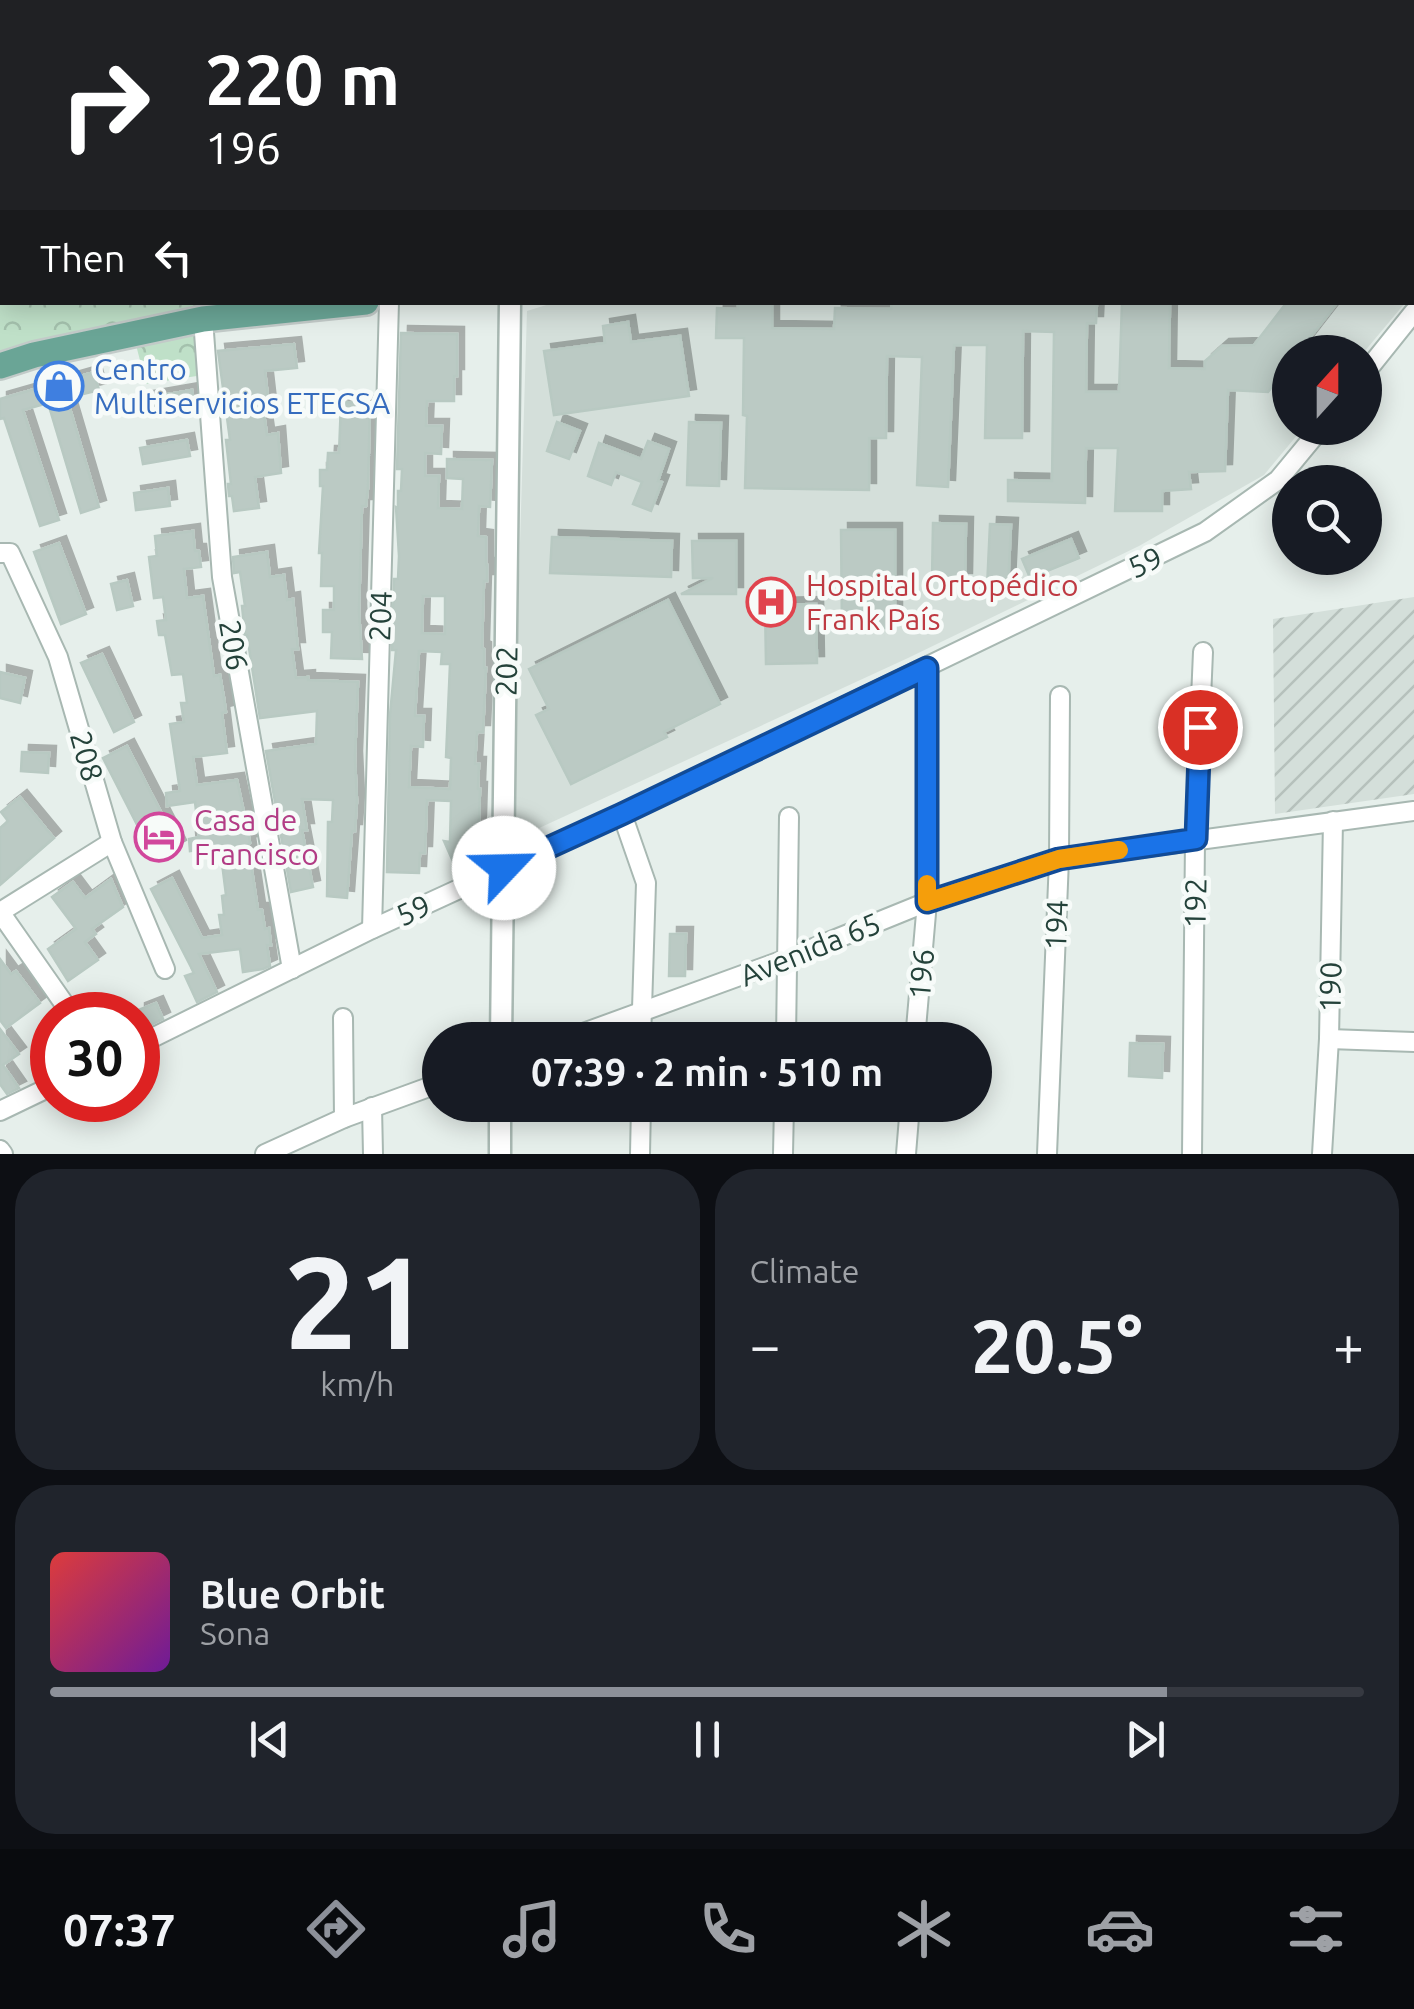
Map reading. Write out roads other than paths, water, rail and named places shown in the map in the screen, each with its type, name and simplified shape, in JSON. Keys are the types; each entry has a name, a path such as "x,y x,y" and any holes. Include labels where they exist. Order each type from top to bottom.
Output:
{"main road":[{"path":"0,366 34,355 203,319 337,305"}],"street":[{"name":"204","path":"372,929 389,305"},
{"name":"202","path":"501,1022 510,305"},
{"path":"1382,352 1414,312"},
{"name":"206","path":"203,319 222,577 292,969"},
{"name":"59","path":"160,1034 1205,532 1278,480 1307,445"},
{"name":"208","path":"0,553 10,554 58,657 112,842 165,969"},
{"name":"192","path":"1192,1154 1203,652"},
{"name":"196","path":"917,1022 927,902 927,668"},
{"name":"194","path":"1047,1154 1059,859 1060,696"},
{"name":"Avenida 65","path":"616,1022 927,902 1059,859 1414,811"},
{"path":"622,814 646,883 642,1022"},
{"path":"787,1022 789,817"},
{"name":"190","path":"1322,1154 1329,1039 1333,821"},
{"path":"56,992 0,912 112,842"},
{"path":"344,1018 344,1118"},
{"path":"1329,1039 1414,1042"},
{"path":"265,1154 344,1118 422,1089"},
{"path":"0,1111 30,1097"},
{"path":"372,1107 372,1154"},
{"path":"500,1122 500,1154"},
{"path":"640,1122 640,1154"},
{"path":"783,1154 784,1122"},
{"path":"906,1154 909,1122"}],"place":[{"name":"Centro Multiservicios ETECSA","path":"59,386"},
{"name":"Hospital Ortopédico Frank País","path":"771,602"},
{"name":"Casa de Francisco","path":"159,837"}]}
